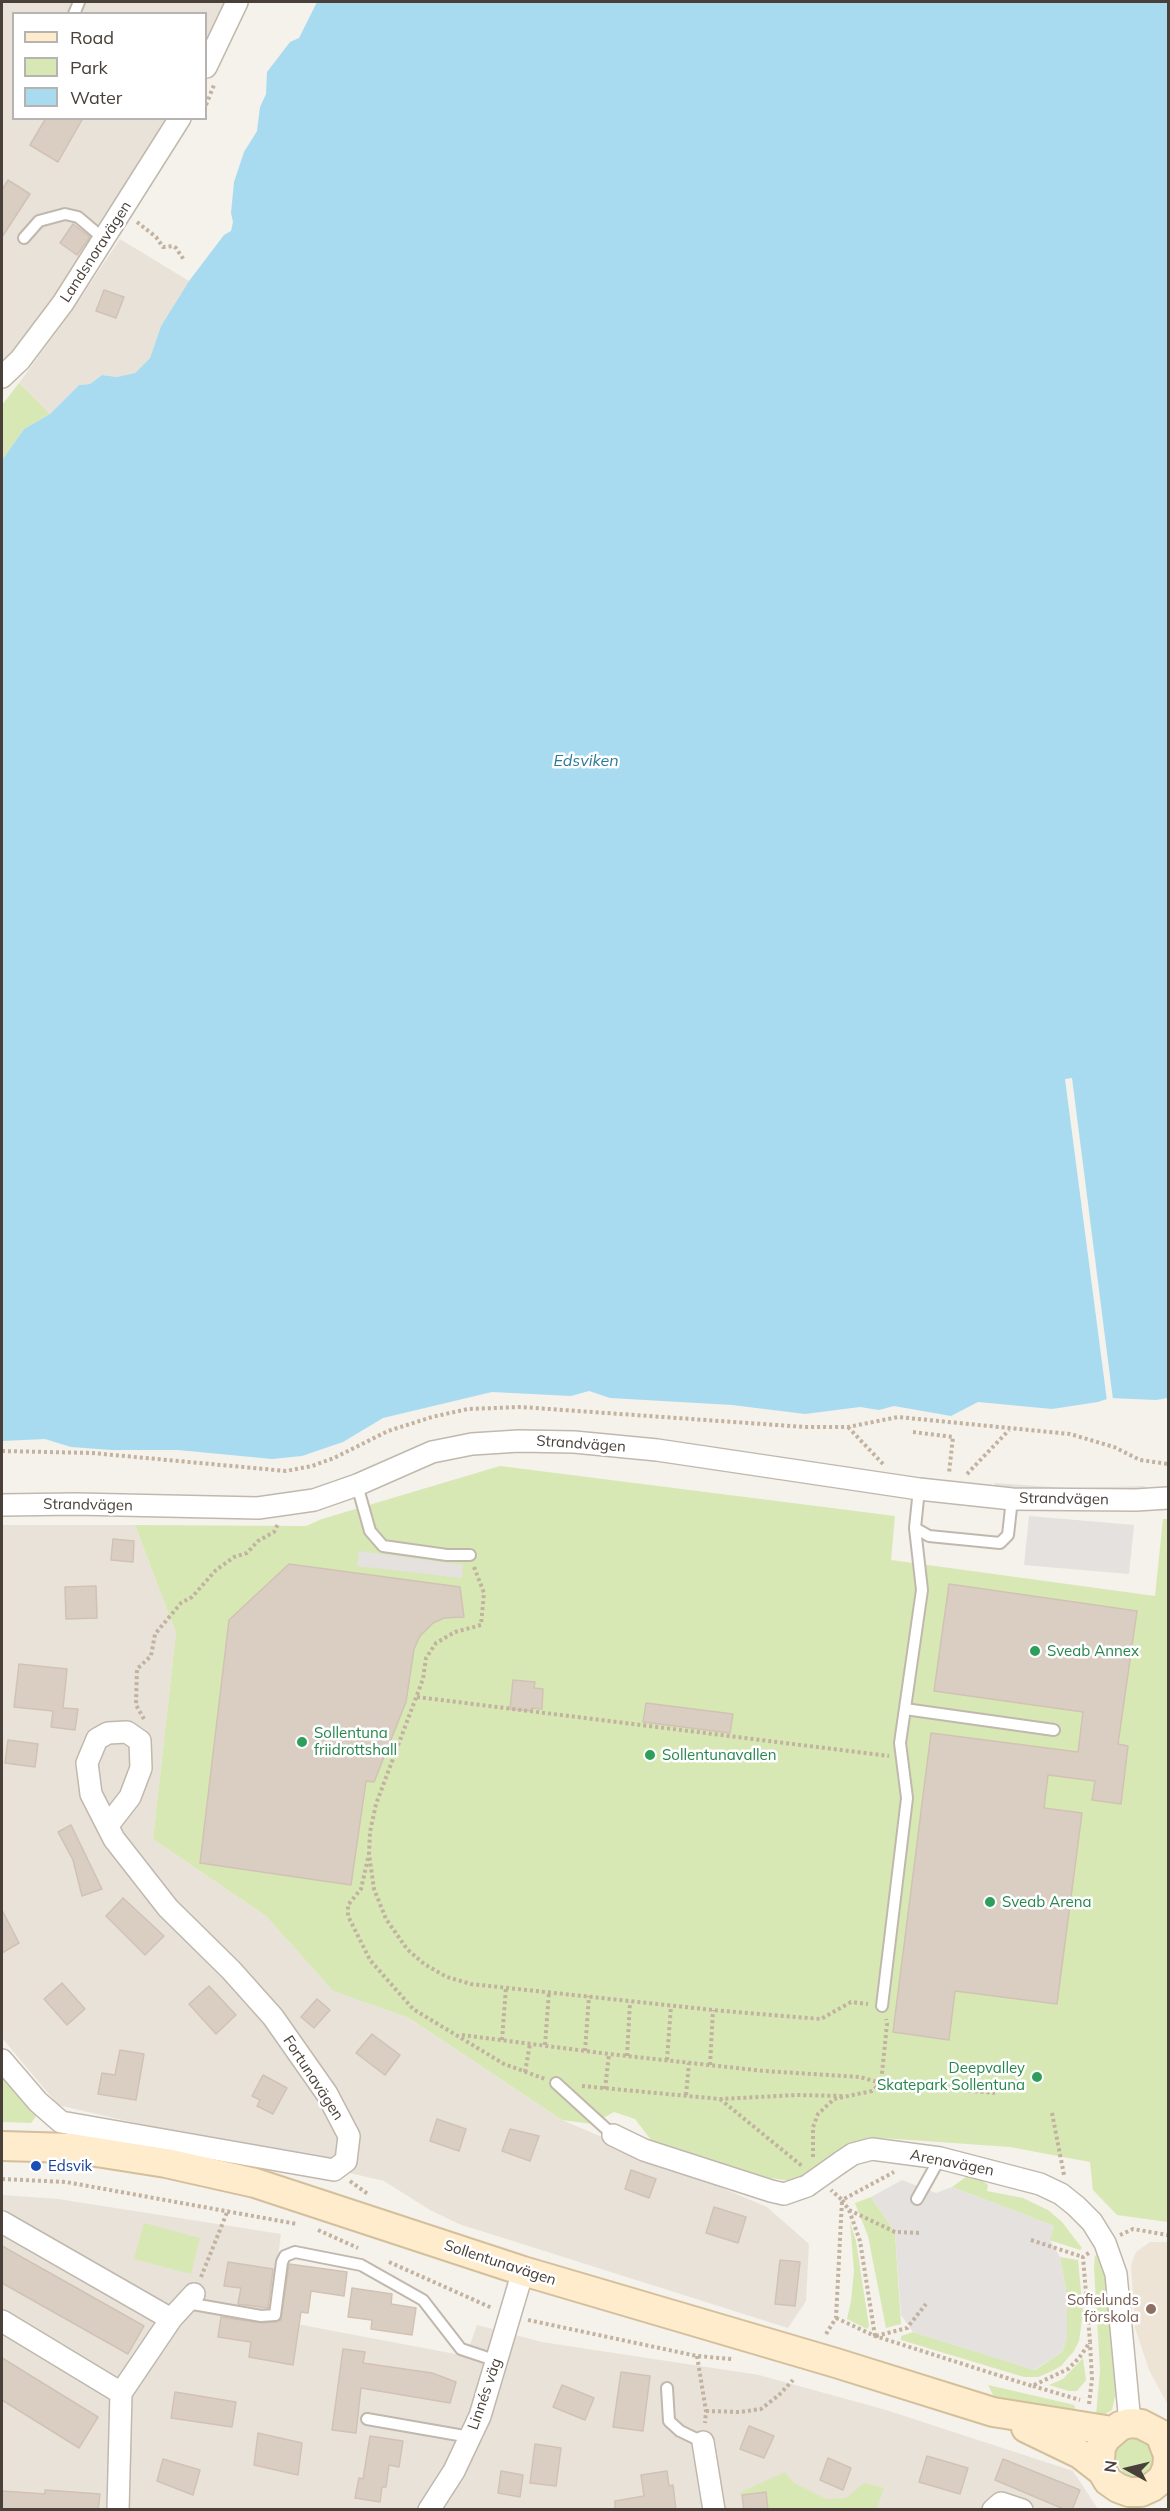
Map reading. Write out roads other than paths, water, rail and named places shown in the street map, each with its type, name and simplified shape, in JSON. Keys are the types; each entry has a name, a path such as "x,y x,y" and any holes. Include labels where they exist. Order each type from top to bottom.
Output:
{"street":[{"path":"207,65 237,2"},
{"name":"Landsnoravägen","path":"5,368 20,360 63,303 179,120"},
{"name":"Strandvägen","path":"2,1505 76,1504 258,1508 314,1500 357,1485 432,1452 472,1444 519,1441 574,1442 657,1450 919,1489 1012,1499 1168,1498"},
{"name":"Fortunavägen","path":"2,2060 38,2102 61,2122 334,2170 346,2161 349,2136 327,2094 273,2017 231,1970 168,1908 114,1839 109,1824 91,1794 87,1763 93,1745 103,1735 118,1731 132,1733 140,1741 141,1768 135,1788 109,1824"},
{"name":"Arenavägen","path":"613,2135 644,2150 784,2194 807,2186 854,2154 872,2149 940,2158 1014,2176 1040,2184 1061,2194 1092,2222 1105,2243 1116,2274 1121,2427"},
{"name":"Sollentunavägen","path":"2,2146 81,2150 166,2163 255,2184 523,2271 836,2363 993,2412 1080,2454 1102,2470"},
{"path":"2,2222 171,2319"},
{"name":"Linnés väg","path":"429,2510 454,2471 480,2416 523,2271"},
{"path":"118,2510 121,2393 171,2319 190,2298"},
{"path":"2,2321 121,2393"},
{"name":"Sollentunavägen","path":"993,2412 1121,2427"},
{"path":"1141,2424 1151,2428 1160,2434 1168,2450 1167,2468 1162,2479 1146,2495 1118,2488 1108,2481 1102,2470 1101,2447 1121,2427 1141,2424"},
{"path":"703,2442 714,2510"},
{"path":"993,2510 1001,2503 1022,2510"}],"lane":[{"path":"24,238 39,221 65,214 78,217 105,239"},
{"path":"357,1485 370,1531 383,1546 447,1555 470,1555"},
{"path":"882,2006 907,1798 900,1743 922,1590 915,1528 919,1489"},
{"path":"915,1528 929,1536 999,1543 1008,1535 1012,1499"},
{"path":"905,1710 1054,1730"},
{"path":"555,2083 613,2135"},
{"path":"917,2199 940,2158"},
{"path":"190,2298 261,2316 275,2315 282,2262 285,2256 295,2252 361,2265 423,2300 461,2349 497,2361"},
{"path":"668,2388 669,2421 680,2431 703,2442"},
{"path":"367,2419 470,2437"}],"water":[{"name":"Edsviken","path":"317,2 1168,2 1168,1398 1156,1400 1110,1398 1052,1409 978,1402 951,1416 894,1406 879,1410 860,1407 805,1414 732,1405 610,1398 589,1391 571,1396 492,1392 383,1418 343,1442 302,1456 272,1459 178,1450 112,1450 71,1447 45,1439 2,1441 2,460 24,429 50,414 79,385 90,384 102,375 117,377 135,373 150,358 161,326 189,281 224,235 231,231 234,182 244,152 257,131 260,107 266,94 267,72 290,42 299,38"}],"place":[{"name":"Sveab Annex","path":"1035,1651"},
{"name":"Sollentuna friidrottshall","path":"302,1742"},
{"name":"Sollentunavallen","path":"650,1755"},
{"name":"Sveab Arena","path":"990,1902"},
{"name":"Deepvalley Skatepark Sollentuna","path":"1037,2077"},
{"name":"Edsvik","path":"36,2166"},
{"name":"Sofielunds förskola","path":"1151,2309"}]}
